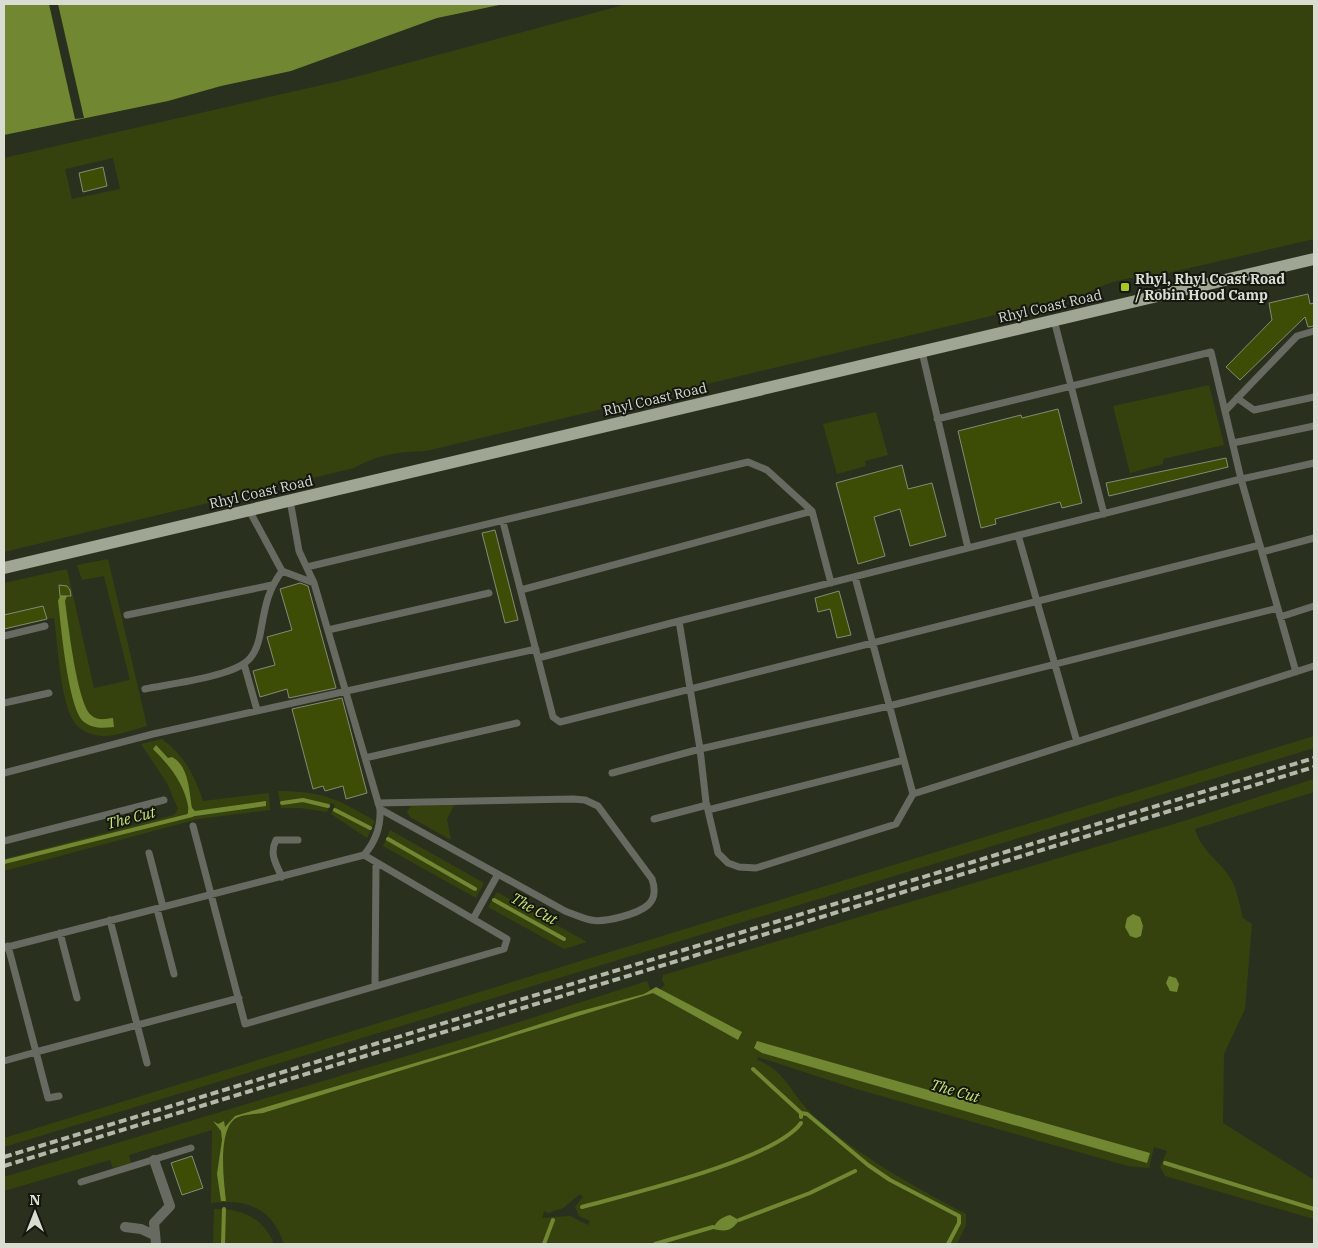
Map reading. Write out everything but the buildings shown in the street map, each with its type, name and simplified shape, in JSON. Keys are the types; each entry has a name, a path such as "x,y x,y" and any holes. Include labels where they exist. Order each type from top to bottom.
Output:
{"main road":[{"name":"Rhyl Coast Road","path":"4,568 1314,259"}],"street":[{"path":"154,1160 170,1206 154,1223 155,1240"},
{"path":"125,1227 141,1228 155,1240"}],"lane":[{"path":"1054,320 1104,514"},
{"path":"1225,411 1297,336 1314,331"},
{"path":"922,352 968,548"},
{"path":"937,419 1211,352 1241,479 1296,672"},
{"path":"1237,398 1254,410 1314,397"},
{"path":"1233,443 1314,426"},
{"path":"306,568 748,462 766,470 812,511 830,583"},
{"path":"538,658 1241,479 1314,463"},
{"path":"59,1096 48,1098 6,947 364,855 373,845 381,823 379,806 314,583 299,551 290,500"},
{"path":"249,510 282,571 314,583"},
{"path":"521,590 812,511"},
{"path":"503,522 553,717 560,722 1260,544"},
{"path":"1018,536 1077,742"},
{"path":"1262,552 1314,538"},
{"path":"145,689 228,671 244,664 250,658 257,644 266,600 272,585 282,571"},
{"path":"855,577 913,794"},
{"path":"127,615 272,585"},
{"path":"328,630 489,593"},
{"path":"1280,616 1314,606"},
{"path":"612,773 700,749 889,706 1278,608"},
{"path":"679,621 708,807 718,853 728,863 739,867 756,868 896,824 913,794 1314,666"},
{"path":"4,636 45,626"},
{"path":"4,773 153,734 536,649"},
{"path":"244,664 257,710"},
{"path":"4,703 49,693"},
{"path":"365,758 517,723"},
{"path":"654,819 904,760"},
{"path":"4,842 164,800"},
{"path":"585,800 598,806 652,879 655,889 648,905 607,920 591,920 564,910 379,806 585,800"},
{"path":"193,826 245,1024 504,949 507,939 364,855"},
{"path":"282,877 273,858 273,846 276,840 298,840"},
{"path":"149,853 174,974"},
{"path":"375,986 376,862"},
{"path":"473,919 498,874"},
{"path":"110,920 147,1063"},
{"path":"60,934 76,998"},
{"path":"4,1061 238,998"},
{"path":"81,1182 190,1148"}],"shaded area":[{"path":"4,4 504,4 437,18 291,71 221,86 168,101 4,135"},
{"path":"627,4 1314,4 1314,239 1151,277 1118,281 1087,293 426,451 389,455 354,468 4,552 4,158 348,79","holes":["113,158 120,189 72,199 65,169"]},
{"path":"1209,385 1224,445 1163,459 1163,464 1130,473 1113,406"},
{"path":"876,412 888,455 865,461 866,466 837,474 823,424"},
{"path":"108,559 147,726 114,735 101,736 88,733 79,728 69,710 62,685 54,618 47,619 43,606 4,615 4,583 67,569 94,688 130,680 104,576 82,580 77,565"},
{"path":"60,596 67,596 65,601 77,679 86,708 96,718 113,718 114,727 102,728 91,726 84,722 78,714 66,665 58,601"},
{"path":"1314,736 1314,748 4,1147 4,1138"},
{"path":"162,739 170,745 187,766 196,782 203,801 269,793 270,810 198,819 4,871 4,859 174,815 178,809 167,783 141,744"},
{"path":"156,745 168,758 172,757 182,766 187,779 192,808 195,811 266,801 266,806 188,817 188,806 183,790 165,761 153,749"},
{"path":"1314,779 1314,792 1195,829 1201,843 1230,878 1243,918 1252,924 1245,1009 1224,1054 1223,1123 1314,1180 1314,1219 1165,1176 1160,1167 1167,1151 1154,1147 1149,1168 1128,1166 853,1088 758,1057 757,1060 767,1064 782,1077 813,1115 848,1143 907,1182 966,1214 966,1225 957,1244 284,1244 273,1221 256,1208 247,1204 211,1203 212,1130 129,1155 131,1163 113,1168 110,1160 4,1191 4,1177 513,1024 647,981 651,991 658,996 738,1040 742,1032 660,990 665,985 662,980 663,975 1184,821","holes":["580,1194 583,1197 575,1207 579,1216 590,1221 588,1225 570,1216 542,1218 544,1211 548,1213 563,1208"]},
{"path":"278,791 293,791 329,798 375,821 367,838 331,814 335,805 331,803 327,812 300,808 281,808"},
{"path":"454,805 447,819 451,840 410,817 407,812 411,806"},
{"path":"390,830 484,883 476,898 383,846"},
{"path":"497,892 587,942 564,949 488,907"},
{"path":"1133,914 1140,917 1143,926 1141,936 1136,938 1130,936 1125,927 1127,918"},
{"path":"1169,976 1176,978 1179,984 1177,992 1170,991 1166,983"},
{"path":"656,987 742,1032 738,1040 653,993 263,1113 239,1117 230,1124 226,1133 223,1157 226,1201 221,1201 217,1174 222,1140 221,1131 213,1121 218,1124 224,1121 225,1127 235,1116 469,1047 577,1012 644,994"},
{"path":"757,1041 1150,1153 1147,1163 762,1053 754,1048"},
{"path":"214,1209 234,1210 250,1216 264,1227 274,1244 213,1244"},
{"path":"730,1215 739,1220 734,1226 725,1230 713,1229 720,1220"}],"pier":[{"path":"49,4 58,4 84,118 75,119"}],"waterway":[{"name":"The Cut","path":"282,803 303,800 328,806"},
{"name":"The Cut","path":"335,810 370,828"},
{"name":"The Cut","path":"4,862 192,815"},
{"name":"The Cut","path":"388,839 475,889"},
{"name":"The Cut","path":"494,900 564,939"},
{"path":"753,1069 801,1113 801,1117"},
{"path":"801,1113 807,1114 868,1165 890,1180 959,1216 959,1223 948,1244"},
{"path":"582,1207 699,1174 732,1162 762,1150 786,1137 801,1123"},
{"name":"The Cut","path":"1165,1163 1314,1209"},
{"path":"739,1220 810,1193 855,1171"},
{"path":"223,1244 224,1209"},
{"path":"544,1244 553,1220"},
{"path":"655,1244 713,1227"}],"railway":[{"path":"4,1157 1314,758"},
{"path":"4,1166 1314,767"}],"place":[{"name":"Rhyl, Rhyl Coast Road / Robin Hood Camp","path":"1125,287"}]}
